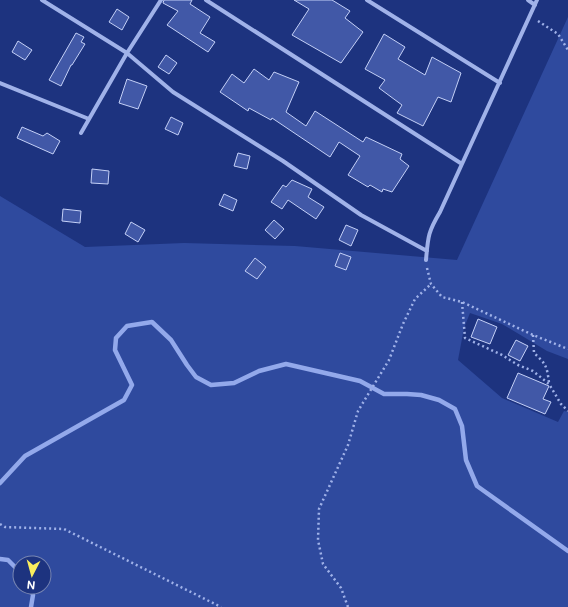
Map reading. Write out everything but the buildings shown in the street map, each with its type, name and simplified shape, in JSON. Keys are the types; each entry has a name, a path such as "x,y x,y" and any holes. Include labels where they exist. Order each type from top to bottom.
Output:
{"street":[{"path":"42,0 127,53 173,92 284,161 361,215 427,251"},
{"path":"81,133 127,53 161,0"},
{"path":"206,0 462,164"},
{"path":"367,0 500,83"},
{"path":"528,0 535,5"},
{"path":"426,260 427,242 430,229 440,212 537,0"},
{"path":"0,83 89,119"}],"path":[{"path":"530,17 558,34 568,50"},
{"path":"426,260 431,284 442,297 462,302 533,335 568,349"},
{"path":"348,607 341,588 324,564 318,540 319,509 348,445 358,411 389,360 403,324 415,299 431,284"},
{"path":"462,302 465,338 533,371 549,384 561,404 568,411"},
{"path":"533,335 534,353 543,361 547,369 549,384"},
{"path":"0,524 5,527 64,528 222,607"}],"shaded area":[{"path":"568,17 568,359 547,351 502,324 470,313 464,328 458,360 502,398 558,422 564,411 568,412 568,607 0,607 0,196 85,247 184,243 295,246 457,260"}],"waterway":[{"path":"0,483 25,456 124,400 132,385 115,350 116,338 127,326 152,322 171,340 196,377 211,385 234,383 259,371 286,364 360,381 384,394 421,395 439,400 455,409 462,426 466,460 477,486 568,551"},
{"path":"0,559 8,560 12,564"},
{"path":"31,607 33,595"}]}
